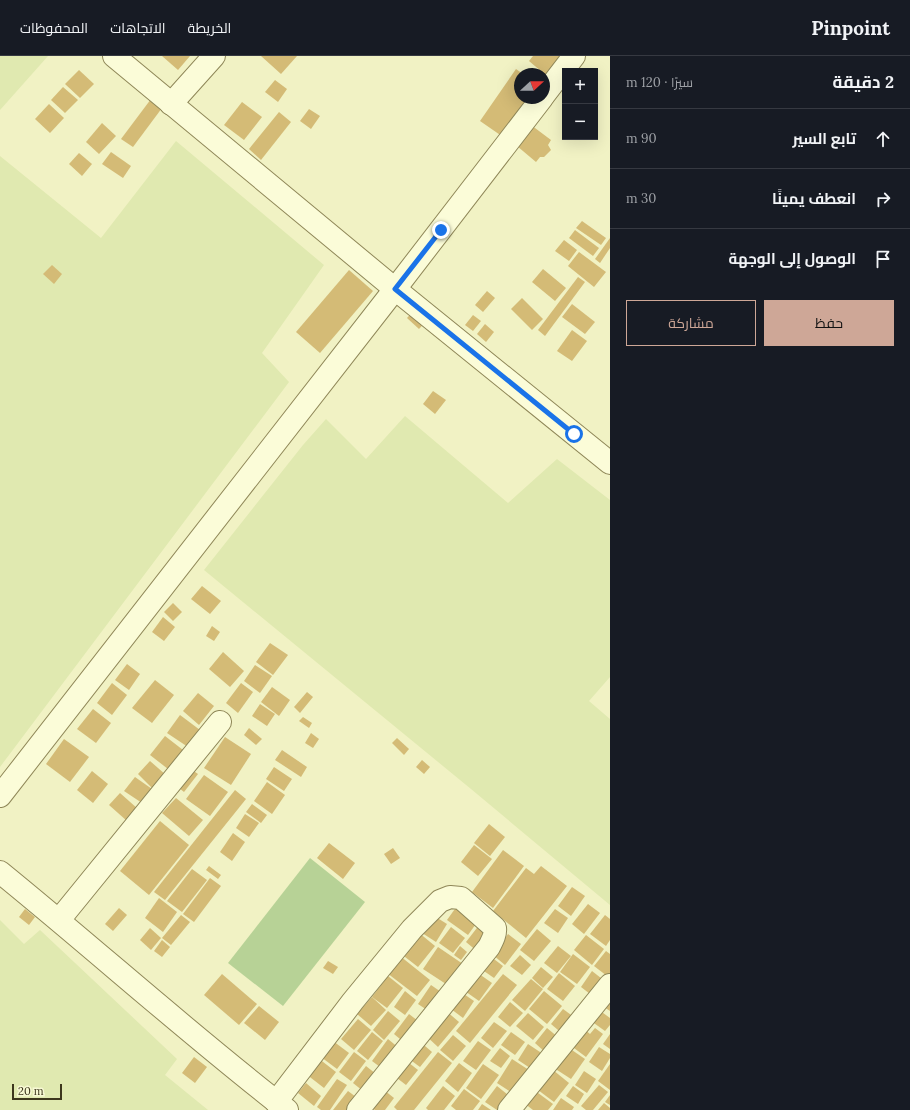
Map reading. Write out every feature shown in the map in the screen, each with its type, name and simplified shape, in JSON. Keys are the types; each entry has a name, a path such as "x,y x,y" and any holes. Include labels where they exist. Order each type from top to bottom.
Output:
{"street":[{"path":"114,56 395,289 610,463"},
{"path":"171,104 214,56"},
{"path":"550,87 574,56"},
{"path":"0,796 537,104"},
{"path":"59,920 220,722"},
{"path":"0,872 281,1106 353,1002 412,928 440,901 450,897 462,898 495,928 496,931 493,940 489,947 358,1110"},
{"path":"509,1110 610,985"}],"green space":[{"path":"0,56 48,56 0,110"},
{"path":"176,141 324,265 262,353 289,382 0,767 0,156 101,238"},
{"path":"405,416 508,503 557,459 610,500 610,677 589,701 610,719 610,905 204,570 303,445 326,419 366,459"},
{"path":"310,858 365,902 283,1006 228,963"},
{"path":"0,920 24,944 40,930 177,1059 165,1075 208,1110 0,1110"}],"building":[{"path":"162,56 190,56 178,70"},
{"path":"261,56 297,56 281,74"},
{"path":"533,56 565,56 550,75 550,68 537,68 529,61"},
{"path":"79,70 94,84 80,98 65,84"},
{"path":"514,72 514,104 531,104 506,139 480,121"},
{"path":"275,80 287,89 278,102 265,92"},
{"path":"63,87 78,100 65,113 51,100"},
{"path":"151,99 162,108 133,147 121,139"},
{"path":"242,102 262,117 244,140 224,125"},
{"path":"49,104 64,118 50,133 35,119"},
{"path":"309,109 320,116 311,129 300,121"},
{"path":"279,112 291,122 261,160 249,149"},
{"path":"102,123 116,136 99,154 86,142"},
{"path":"531,125 551,140 548,145 551,150 544,157 540,157 536,162 517,146"},
{"path":"111,152 131,166 123,178 102,164"},
{"path":"79,153 92,164 82,176 69,164"},
{"path":"582,221 606,238 601,245 576,228"},
{"path":"575,230 599,248 593,256 569,238"},
{"path":"610,238 610,248 600,263 595,259"},
{"path":"564,240 577,250 569,261 555,251"},
{"path":"579,252 606,272 594,287 568,266"},
{"path":"52,265 62,274 54,284 43,274"},
{"path":"543,269 566,288 555,301 532,282"},
{"path":"349,270 373,291 320,353 296,332"},
{"path":"578,277 585,282 545,336 538,330"},
{"path":"487,291 495,298 483,312 475,305"},
{"path":"522,298 543,319 532,330 511,309"},
{"path":"572,304 595,322 585,334 562,317"},
{"path":"416,308 428,319 419,329 407,318"},
{"path":"473,315 481,321 473,331 465,325"},
{"path":"485,324 494,332 486,342 477,334"},
{"path":"572,330 587,341 572,361 557,351"},
{"path":"433,391 446,400 435,414 423,404"},
{"path":"202,586 221,601 210,614 191,599"},
{"path":"173,603 182,612 173,621 164,612"},
{"path":"163,617 175,627 164,641 152,632"},
{"path":"212,626 220,632 214,641 206,636"},
{"path":"270,643 288,655 273,675 256,662"},
{"path":"223,652 244,671 230,687 209,669"},
{"path":"127,664 140,674 129,690 115,680"},
{"path":"255,665 272,676 260,693 244,681"},
{"path":"155,680 174,695 152,723 132,708"},
{"path":"112,683 127,695 112,715 97,703"},
{"path":"241,683 253,692 238,713 226,703"},
{"path":"272,687 290,700 279,716 261,702"},
{"path":"307,692 313,697 300,713 294,707"},
{"path":"198,693 214,706 199,725 183,711"},
{"path":"260,704 275,714 267,726 252,716"},
{"path":"93,709 111,723 96,743 77,729"},
{"path":"180,715 200,730 188,747 167,733"},
{"path":"303,717 312,723 309,728 299,721"},
{"path":"249,728 262,739 256,745 244,735"},
{"path":"311,733 319,739 313,748 305,743"},
{"path":"165,736 183,750 168,769 150,755"},
{"path":"225,737 251,754 231,785 204,768"},
{"path":"397,738 409,749 404,755 392,743"},
{"path":"64,739 89,757 70,782 46,764"},
{"path":"282,750 307,767 301,777 275,760"},
{"path":"422,760 430,767 424,774 416,767"},
{"path":"150,761 166,775 153,789 138,774"},
{"path":"188,767 198,774 184,792 174,784"},
{"path":"274,767 292,779 284,791 266,779"},
{"path":"92,771 108,784 93,803 77,790"},
{"path":"204,775 228,792 210,816 186,799"},
{"path":"135,777 152,789 142,803 124,791"},
{"path":"267,782 285,795 272,814 254,801"},
{"path":"235,790 246,799 165,900 154,892"},
{"path":"120,793 138,809 127,821 109,805"},
{"path":"176,798 203,820 189,836 162,813"},
{"path":"252,804 267,815 261,823 246,812"},
{"path":"245,814 259,823 249,837 236,828"},
{"path":"160,821 189,845 149,895 120,871"},
{"path":"489,824 505,837 490,856 474,843"},
{"path":"233,833 245,842 232,861 220,852"},
{"path":"329,843 355,863 343,879 317,858"},
{"path":"474,845 492,859 478,876 461,862"},
{"path":"393,848 400,858 391,864 384,854"},
{"path":"503,850 524,866 493,908 472,892"},
{"path":"209,866 221,875 218,879 206,870"},
{"path":"541,866 567,886 526,938 493,911 526,868 534,874"},
{"path":"192,869 207,880 182,912 167,901"},
{"path":"210,878 221,886 194,922 183,914"},
{"path":"572,887 585,896 571,916 558,906"},
{"path":"159,898 177,912 163,932 145,918"},
{"path":"588,904 600,913 584,934 572,924"},
{"path":"457,906 478,921 468,935 447,920"},
{"path":"119,908 127,915 113,931 105,924"},
{"path":"25,909 35,917 29,925 19,917"},
{"path":"555,909 568,918 558,933 544,923"},
{"path":"431,914 447,924 436,942 419,931"},
{"path":"181,915 190,922 171,945 162,938"},
{"path":"605,915 610,919 610,940 606,946 590,934"},
{"path":"480,924 492,934 478,952 466,942"},
{"path":"451,927 465,938 453,953 439,943"},
{"path":"150,928 161,938 151,950 140,940"},
{"path":"537,929 551,941 534,961 520,950"},
{"path":"418,932 435,946 418,967 400,953"},
{"path":"508,934 521,944 505,965 493,955"},
{"path":"586,935 604,949 592,965 574,950"},
{"path":"162,940 170,947 162,957 154,951"},
{"path":"460,946 467,952 461,960 454,955"},
{"path":"558,946 571,956 557,973 544,963"},
{"path":"438,947 463,964 449,986 423,969"},
{"path":"606,951 610,954 610,973 607,976 594,966"},
{"path":"573,954 590,967 577,984 560,972"},
{"path":"520,955 531,965 522,975 510,966"},
{"path":"400,956 430,980 417,996 387,973"},
{"path":"490,956 503,966 494,978 481,969"},
{"path":"328,961 338,967 333,974 323,968"},
{"path":"541,967 553,977 543,988 532,978"},
{"path":"475,971 492,983 479,1001 462,989"},
{"path":"592,971 606,982 594,997 581,987"},
{"path":"559,973 575,986 563,1001 547,989"},
{"path":"222,974 257,1004 239,1025 204,995"},
{"path":"503,974 517,985 470,1043 456,1031"},
{"path":"388,976 403,988 387,1008 372,997"},
{"path":"531,979 543,989 525,1011 512,1000"},
{"path":"431,985 444,994 430,1012 418,1004"},
{"path":"458,990 474,1001 463,1018 447,1006"},
{"path":"405,991 416,1000 405,1015 394,1007"},
{"path":"544,991 562,1006 547,1024 529,1009"},
{"path":"610,992 610,1011 601,1005"},
{"path":"372,997 386,1010 371,1026 357,1014"},
{"path":"510,1002 523,1013 510,1027 498,1017"},
{"path":"259,1006 279,1022 265,1040 244,1023"},
{"path":"563,1009 578,1020 565,1036 551,1024"},
{"path":"445,1010 459,1022 438,1047 424,1034"},
{"path":"599,1010 610,1018 610,1025 605,1031 591,1021"},
{"path":"388,1011 400,1021 384,1040 373,1030"},
{"path":"528,1013 544,1027 533,1040 516,1026"},
{"path":"409,1014 422,1024 406,1044 394,1034"},
{"path":"358,1019 371,1030 354,1050 341,1039"},
{"path":"494,1022 507,1031 493,1048 481,1038"},
{"path":"547,1028 559,1038 546,1053 535,1043"},
{"path":"583,1028 590,1034 595,1028 603,1034 586,1057 570,1045"},
{"path":"372,1032 383,1041 368,1060 357,1051"},
{"path":"511,1032 525,1042 515,1055 501,1045"},
{"path":"610,1034 610,1049 603,1044"},
{"path":"453,1035 466,1046 453,1061 440,1050"},
{"path":"388,1039 400,1049 384,1070 372,1061"},
{"path":"418,1040 432,1052 420,1067 405,1056"},
{"path":"333,1041 349,1053 337,1069 321,1057"},
{"path":"478,1041 491,1050 476,1070 463,1061"},
{"path":"528,1044 543,1054 533,1070 518,1060"},
{"path":"599,1047 610,1054 610,1058 602,1071 589,1062"},
{"path":"500,1048 510,1056 501,1068 490,1061"},
{"path":"569,1048 585,1059 571,1079 554,1068"},
{"path":"354,1052 366,1061 351,1081 339,1072"},
{"path":"438,1052 452,1063 414,1110 397,1110 394,1107"},
{"path":"194,1057 207,1067 195,1083 182,1073"},
{"path":"318,1058 336,1072 324,1088 306,1074"},
{"path":"404,1059 418,1070 406,1085 393,1075"},
{"path":"512,1059 532,1072 517,1096 497,1083"},
{"path":"459,1063 472,1073 458,1092 445,1081"},
{"path":"483,1064 499,1075 481,1099 466,1088"},
{"path":"610,1064 610,1090 598,1081"},
{"path":"366,1066 376,1074 363,1091 353,1083"},
{"path":"553,1070 569,1083 554,1102 538,1090"},
{"path":"584,1071 596,1079 587,1093 575,1085"},
{"path":"337,1079 347,1085 330,1110 321,1110 317,1107"},
{"path":"306,1083 321,1096 314,1106 298,1093"},
{"path":"599,1085 608,1092 593,1110 586,1110 581,1106"},
{"path":"379,1086 394,1098 385,1110 375,1110 367,1104"},
{"path":"443,1086 455,1096 444,1110 428,1110 426,1108"},
{"path":"497,1086 512,1098 503,1110 497,1110 485,1102"},
{"path":"573,1086 584,1094 578,1104 566,1096"},
{"path":"464,1089 480,1101 473,1110 456,1110 451,1106"},
{"path":"534,1090 553,1104 548,1110 533,1110 524,1103"},
{"path":"348,1091 356,1097 346,1110 333,1110"},
{"path":"610,1095 610,1105 605,1102"},
{"path":"561,1098 574,1107 572,1110 553,1110"},
{"path":"604,1103 610,1108 610,1110 598,1110"},
{"path":"482,1104 491,1110 478,1110"}],"route":[{"path":"441,230 395,289 574,434"}]}
